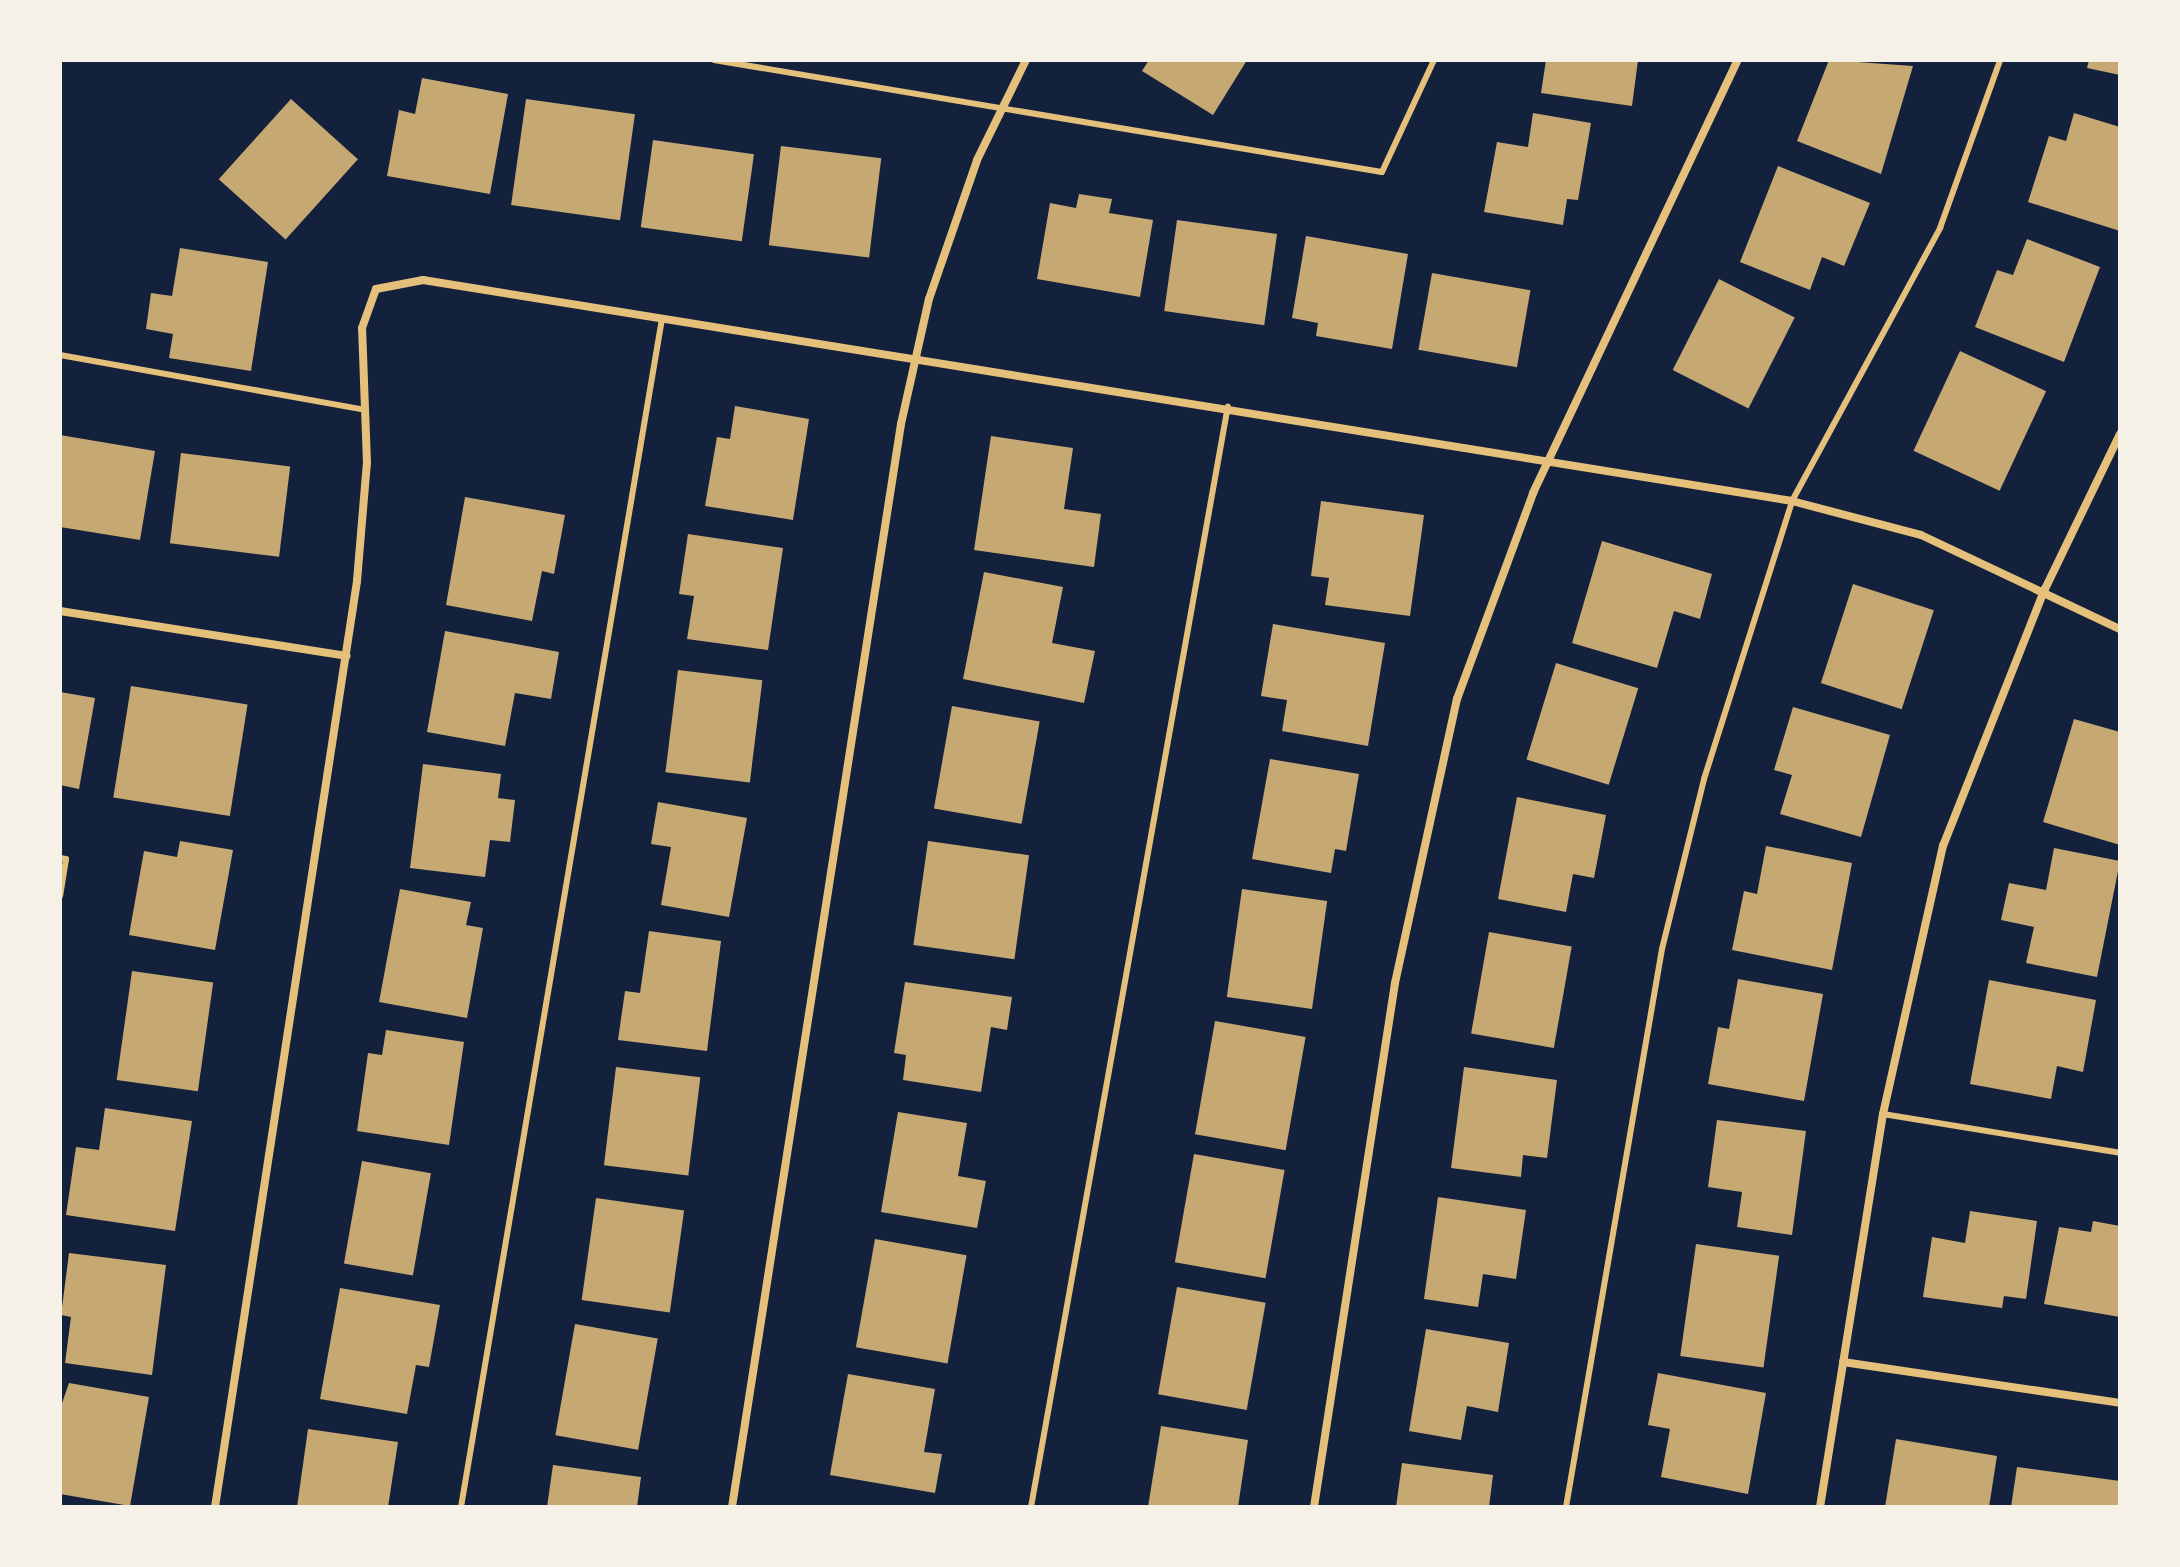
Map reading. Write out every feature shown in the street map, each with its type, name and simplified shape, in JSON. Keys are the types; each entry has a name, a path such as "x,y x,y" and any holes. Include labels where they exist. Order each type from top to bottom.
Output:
{"street":[{"path":"732,1507 915,360 929,299 997,113 1026,60"},
{"path":"1314,1507 1423,839 1457,699 1549,457 1738,60"},
{"path":"215,1507 365,519 362,328 368,301 386,286 423,280 915,360 1549,457 1792,501 1921,535 2045,589 2120,629"},
{"path":"1820,1507 1883,1114 1943,846 2045,589 2120,434"},
{"path":"60,611 346,656"},
{"path":"1843,1362 2120,1403"}],"lane":[{"path":"715,60 997,113 1382,172 1434,60"},
{"path":"1566,1507 1662,949 1704,779 1792,501 1940,228 2000,60"},
{"path":"461,1507 662,319"},
{"path":"60,355 365,410"},
{"path":"1031,1507 1228,406"},
{"path":"60,858 60,896"},
{"path":"1883,1114 2120,1153"}],"building":[{"path":"1149,60 1247,60 1213,115 1142,71"},
{"path":"1546,60 1638,60 1632,106 1541,93"},
{"path":"1829,60 1913,66 1881,174 1797,141"},
{"path":"2089,60 2120,60 2120,75 2087,68"},
{"path":"422,78 508,94 490,194 387,176 399,110 415,114"},
{"path":"291,99 358,159 286,239 219,179"},
{"path":"526,99 635,114 620,220 511,205"},
{"path":"1533,113 1591,123 1578,200 1567,199 1563,225 1484,212 1497,142 1528,147"},
{"path":"2074,113 2120,127 2120,231 2028,202 2049,136 2066,141"},
{"path":"653,140 754,154 742,241 641,227"},
{"path":"781,146 881,158 869,258 769,245"},
{"path":"1778,166 1870,203 1844,266 1822,257 1810,290 1740,262"},
{"path":"1079,194 1112,199 1109,213 1153,220 1140,297 1037,279 1050,203 1076,208"},
{"path":"1177,220 1277,234 1264,325 1164,311"},
{"path":"1306,236 1408,254 1392,349 1316,336 1318,323 1292,318"},
{"path":"2027,239 2100,267 2064,362 1975,327 1997,270 2013,275"},
{"path":"180,248 268,262 251,371 169,358 173,334 146,329 151,293 172,296"},
{"path":"1432,273 1530,290 1517,367 1418,350"},
{"path":"1719,279 1795,318 1748,408 1673,370"},
{"path":"1960,351 2046,391 2000,491 1914,451"},
{"path":"735,406 809,419 793,520 705,506 717,437 730,439"},
{"path":"60,435 155,451 140,540 60,527"},
{"path":"991,436 1073,448 1064,509 1101,514 1094,567 974,550"},
{"path":"181,453 290,466 279,557 170,543"},
{"path":"465,497 565,515 554,574 542,571 532,621 446,605"},
{"path":"1321,501 1424,515 1410,616 1325,605 1329,578 1311,576"},
{"path":"688,534 783,548 768,650 687,639 694,596 679,594"},
{"path":"1602,541 1712,574 1700,619 1674,611 1657,668 1572,643"},
{"path":"984,572 1063,587 1052,643 1095,651 1084,703 963,679"},
{"path":"1853,584 1934,610 1902,709 1821,683"},
{"path":"1273,624 1385,643 1368,746 1282,731 1287,700 1261,696"},
{"path":"445,631 559,652 551,699 515,693 505,746 427,732"},
{"path":"1556,663 1638,688 1609,785 1526,760"},
{"path":"678,670 762,680 750,783 665,772"},
{"path":"131,686 248,704 230,816 113,798"},
{"path":"60,692 95,698 79,789 60,785"},
{"path":"952,706 1040,721 1022,824 934,808"},
{"path":"1793,707 1890,735 1861,837 1780,814 1792,775 1774,770"},
{"path":"2074,719 2120,732 2120,845 2043,822"},
{"path":"1270,759 1359,774 1346,851 1335,849 1331,873 1252,859"},
{"path":"423,764 501,774 498,798 515,800 510,842 490,840 485,877 410,868"},
{"path":"1517,797 1606,815 1594,878 1573,874 1566,912 1498,899"},
{"path":"658,802 747,818 729,917 661,905 671,847 651,844"},
{"path":"180,841 233,850 215,950 129,935 144,851 177,857"},
{"path":"928,841 1029,855 1014,959 913,945"},
{"path":"1766,846 1852,863 1832,970 1732,950 1744,891 1757,894"},
{"path":"2054,848 2120,861 2097,977 2026,963 2034,927 2001,920 2009,883 2046,890"},
{"path":"400,889 471,902 466,925 483,928 467,1018 379,1002"},
{"path":"1242,889 1327,901 1312,1009 1227,997"},
{"path":"649,931 721,941 707,1051 618,1040 625,991 640,993"},
{"path":"1489,932 1572,947 1554,1048 1471,1033"},
{"path":"132,971 213,982 198,1091 117,1080"},
{"path":"1738,979 1823,994 1804,1101 1708,1084 1718,1027 1729,1029"},
{"path":"1989,980 2096,1000 2083,1072 2057,1066 2051,1099 1970,1084"},
{"path":"905,982 1012,997 1007,1030 991,1027 981,1092 903,1080 906,1055 894,1053"},
{"path":"1215,1021 1306,1037 1286,1150 1195,1134"},
{"path":"386,1030 464,1042 449,1145 357,1131 368,1053 382,1055"},
{"path":"616,1067 700,1077 688,1176 604,1165"},
{"path":"1464,1067 1557,1080 1547,1158 1523,1155 1521,1177 1451,1168"},
{"path":"105,1108 192,1121 175,1231 66,1215 76,1147 99,1150"},
{"path":"898,1112 967,1123 958,1176 986,1181 977,1228 881,1212"},
{"path":"1717,1120 1806,1131 1792,1235 1737,1227 1742,1192 1708,1187"},
{"path":"1194,1154 1285,1170 1266,1278 1175,1262"},
{"path":"362,1161 431,1173 413,1276 344,1263"},
{"path":"1438,1197 1526,1210 1516,1279 1483,1274 1478,1307 1424,1299"},
{"path":"596,1198 684,1210 670,1312 582,1300"},
{"path":"1970,1211 2037,1221 2026,1299 2004,1296 2002,1308 1923,1297 1932,1237 1965,1243"},
{"path":"2093,1221 2120,1226 2120,1317 2044,1304 2059,1227 2091,1232"},
{"path":"875,1239 967,1255 947,1363 856,1347"},
{"path":"1696,1244 1779,1256 1763,1368 1680,1356"},
{"path":"69,1253 166,1265 152,1375 65,1363 71,1317 61,1315"},
{"path":"1177,1287 1266,1303 1247,1410 1158,1394"},
{"path":"340,1288 440,1305 429,1367 416,1365 407,1414 320,1399"},
{"path":"575,1324 658,1339 638,1450 555,1435"},
{"path":"1426,1329 1509,1343 1498,1412 1467,1406 1461,1440 1409,1431"},
{"path":"1658,1373 1766,1393 1748,1494 1661,1477 1670,1429 1648,1425"},
{"path":"848,1374 935,1389 924,1452 942,1454 935,1493 830,1475"},
{"path":"69,1383 149,1397 130,1506 60,1494 60,1409"},
{"path":"1161,1426 1248,1440 1238,1507 1148,1507"},
{"path":"308,1429 398,1442 388,1507 297,1507"},
{"path":"1896,1439 1997,1456 1989,1507 1885,1507"},
{"path":"1402,1463 1493,1475 1489,1507 1396,1507"},
{"path":"553,1465 641,1477 637,1507 547,1507"},
{"path":"2017,1467 2120,1481 2120,1507 2011,1507"}]}
